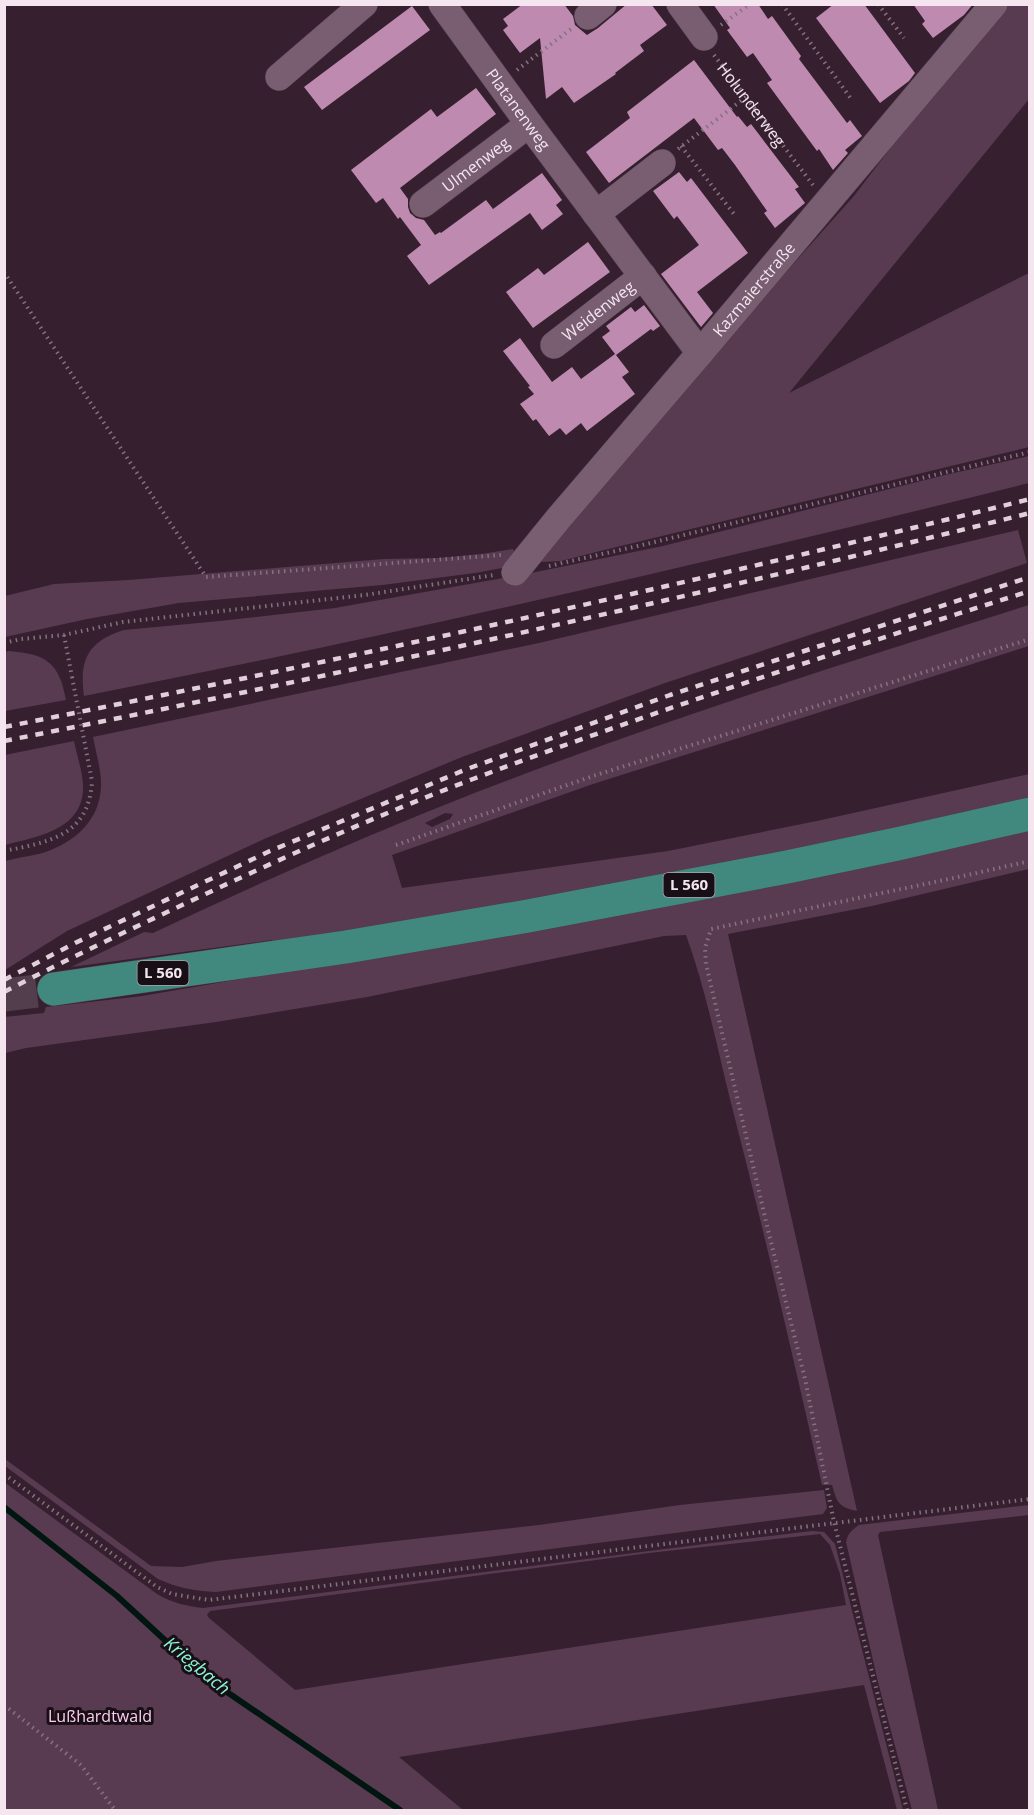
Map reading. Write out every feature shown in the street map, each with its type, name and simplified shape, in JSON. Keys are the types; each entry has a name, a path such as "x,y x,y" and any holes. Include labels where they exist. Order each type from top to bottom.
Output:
{"main road":[{"name":"L 560","path":"54,989 346,947 528,916 787,867 1029,814"}],"street":[{"name":"Platanenweg","path":"442,4 700,353"},
{"path":"680,4 704,37"},
{"name":"Kazmaierstraße","path":"520,566 994,4"},
{"path":"279,78 359,6"},
{"name":"Ulmenweg","path":"423,204 530,124"},
{"path":"597,214 672,155"},
{"name":"Weidenweg","path":"554,345 643,276"}],"path":[{"path":"704,37 750,4"},
{"path":"782,4 852,100"},
{"path":"878,4 904,38"},
{"path":"500,83 595,10"},
{"name":"Holunderweg","path":"704,37 708,47 826,203"},
{"path":"734,214 672,155 746,97"},
{"path":"4,272 206,577 505,555 520,566"},
{"path":"4,643 64,635 123,622 366,595 520,566 571,562 1029,452"},
{"path":"4,851 50,842 72,827 87,810 91,797 92,781 64,635"},
{"path":"396,845 593,776 1029,639"},
{"path":"907,1810 834,1522 806,1379 768,1230 706,964 705,948 711,929 1029,861"},
{"path":"4,1474 158,1587 172,1594 209,1600 1029,1499"},
{"path":"4,1705 81,1765 115,1810"}],"green space":[{"path":"1003,5 1029,5 1029,99 789,393 1029,273 1029,447 561,561 540,562 536,552 854,196 971,42"},
{"path":"1029,456 1029,483 558,596 321,648 84,696 83,672 89,654 102,640 124,630 335,608 536,572 663,546"},
{"path":"1018,530 1027,563 665,683 462,757 264,839 67,931 5,970 5,861 40,854 61,845 78,834 91,818 96,809 101,788 100,769 93,737 539,643"},
{"path":"513,549 517,559 512,566 475,573 382,585 179,603 87,619 5,637 5,596 54,584 384,559 439,558"},
{"path":"1029,605 1029,646 593,784 392,855 402,888 668,851 1029,774 1029,800 784,856 273,945 272,940 71,967 144,932 153,933 395,825 545,766 682,717","holes":["445,813 453,814 450,819 432,827 425,823"]},
{"path":"5,652 33,655 49,662 59,677 66,700 5,711"},
{"path":"74,741 83,791 74,815 54,830 5,845 5,755"},
{"path":"1029,824 1029,869 872,906 728,934 857,1511 839,1503 832,1485 822,1485 767,1246 711,1019 686,935 664,936 367,997 5,1053 4,1017 44,1013 46,1007 142,996 275,973"},
{"path":"5,1459 151,1566 182,1567 216,1561 539,1525 680,1505 824,1490 827,1508 823,1514 216,1592 172,1585 158,1579 5,1466"},
{"name":"Lußhardtwald","path":"4,1482 157,1594 179,1604 203,1608 736,1540 812,1531 824,1532 835,1544 903,1810 897,1810 864,1685 399,1757 463,1810 5,1810","holes":["820,1534 830,1545 840,1574 846,1605 295,1690 207,1615 210,1611 649,1553"]},
{"path":"1029,1505 1029,1515 880,1532 878,1535 938,1810 912,1810 878,1682 847,1539 859,1525"}],"building":[{"path":"523,4 564,4 573,16 575,25 587,35 627,4 651,4 667,25 640,45 644,51 574,103 562,87 546,99 540,38 520,53 503,30 508,26 503,19"},
{"path":"713,4 758,4 768,19 772,16 801,56 799,59 847,123 850,120 862,136 845,150 848,153 833,170 767,83 772,80 753,53 747,57 727,30 730,28"},
{"path":"834,4 864,4 915,73 909,81 880,103 816,18"},
{"path":"913,4 973,4 964,15 933,38 922,24 925,21"},
{"path":"412,6 430,30 322,110 304,87"},
{"path":"694,60 737,117 747,127 751,124 799,187 795,189 805,203 775,228 764,213 767,211 735,165 722,148 718,150 694,118 609,183 586,152 630,118 627,112"},
{"path":"476,88 496,114 400,188 408,199 410,213 424,220 435,235 486,200 493,209 542,173 562,200 556,205 563,214 542,230 530,213 429,285 407,256 421,245 383,198 376,203 351,170 431,109 437,117"},
{"path":"679,172 687,182 691,178 748,253 697,292 713,313 701,327 661,274 699,245 677,216 674,219 653,191"},
{"path":"588,242 610,272 533,328 506,292 538,268 544,275"},
{"path":"644,305 660,326 653,331 651,329 616,355 629,372 622,377 635,394 587,431 581,423 566,435 560,428 549,436 520,404 534,394 503,351 520,338 552,382 572,367 581,379 615,354 602,337 610,331 606,326 631,307 635,312"}],"waterway":[{"name":"Kriegbach","path":"4,1507 117,1596 205,1677 400,1810"}],"tunnel":[{"path":"4,995 54,989"}],"railway":[{"path":"4,727 262,675 518,619 775,561 1030,499"},
{"path":"4,741 262,689 518,633 775,575 1030,513"},
{"path":"4,980 75,943 270,851 467,769 670,695 1030,577"},
{"path":"4,992 251,873 361,824 436,794 680,705 1030,591"}]}
